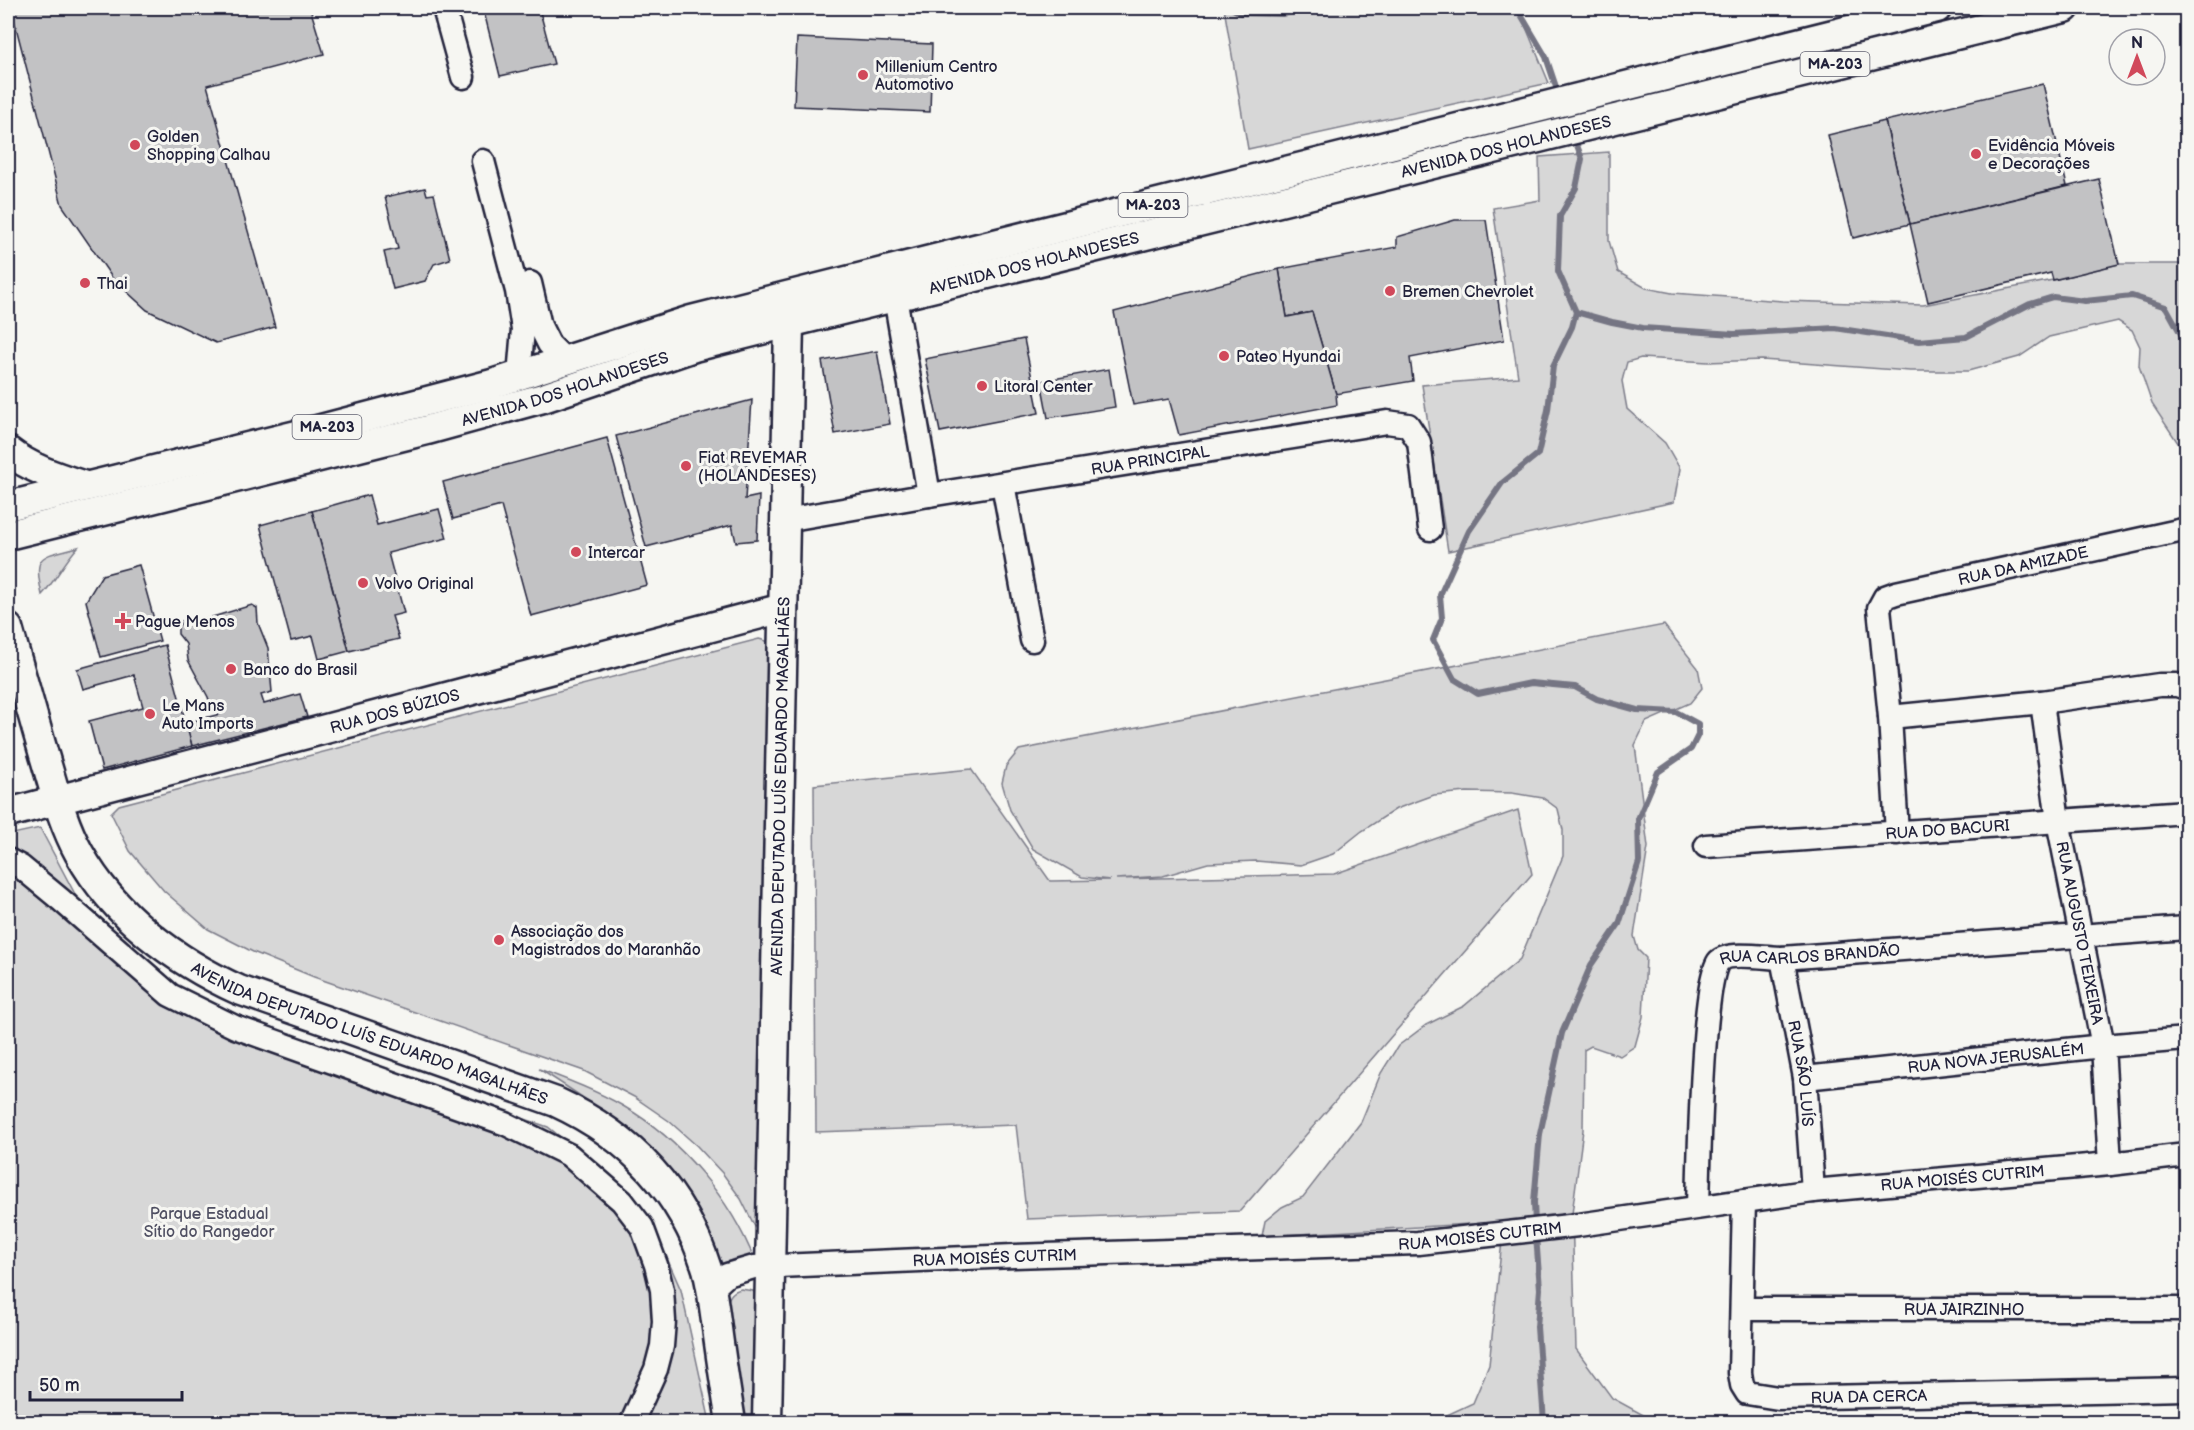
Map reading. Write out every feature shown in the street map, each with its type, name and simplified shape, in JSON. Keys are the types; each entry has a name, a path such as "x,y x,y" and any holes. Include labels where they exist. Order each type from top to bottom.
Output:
{"main road":[{"name":"AVENIDA DOS HOLANDESES","path":"8,506 327,428 519,376 691,320 1937,8"},
{"name":"AVENIDA DOS HOLANDESES","path":"8,534 448,424 543,398 694,348 789,323 2065,8"},
{"path":"770,301 789,323"},
{"name":"AVENIDA DEPUTADO LUÍS EDUARDO MAGALHÃES","path":"767,1422 789,323"},
{"path":"8,451 36,470 85,486"},
{"name":"RUA DOS BÚZIOS","path":"8,810 58,801 783,608"},
{"name":"AVENIDA DEPUTADO LUÍS EDUARDO MAGALHÃES","path":"8,628 58,801 80,854 110,896 149,934 192,966 222,982 269,1001 556,1102 586,1116 640,1156 672,1195 699,1249 707,1271 731,1422"}],"street":[{"path":"444,8 463,77"},
{"path":"519,376 524,329 489,159 540,326 549,345 566,361"},
{"path":"896,297 929,495"},
{"name":"RUA PRINCIPAL","path":"785,520 1387,422 1408,425 1415,432 1419,442 1430,529"},
{"path":"1003,484 1032,640"},
{"name":"RUA DA AMIZADE","path":"1890,717 1879,608 1885,597 2182,530"},
{"path":"1898,833 1890,717 2042,702 2159,685 2177,685 2187,688"},
{"name":"RUA AUGUSTO TEIXEIRA","path":"2042,702 2058,821 2103,1046 2110,1164"},
{"name":"RUA DO BACURI","path":"1706,846 2187,812"},
{"path":"8,860 29,873 170,995 235,1027 506,1124 569,1155 622,1201 642,1227 656,1265 662,1290 664,1321 662,1346 656,1369 632,1422"},
{"path":"2080,935 2187,928"},
{"name":"RUA CARLOS BRANDÃO","path":"1698,1207 1701,1085 1714,970 1718,962 1736,956 1782,958 2080,935"},
{"name":"RUA SÃO LUÍS","path":"1782,958 1805,1078 1813,1191"},
{"name":"RUA NOVA JERUSALÉM","path":"1805,1078 2187,1039"},
{"name":"RUA MOISÉS CUTRIM","path":"711,1290 727,1275 754,1267 1418,1243 1578,1225 1813,1191 2187,1155"},
{"name":"RUA DA CERCA","path":"1744,1201 1740,1373 1747,1393 1789,1398 2187,1389"},
{"name":"RUA JAIRZINHO","path":"1742,1310 2187,1310"}],"green space":[{"path":"1224,8 1518,8 1549,83 1248,149"},
{"path":"1609,152 1609,241 1618,272 1646,288 1672,293 1783,301 1923,305 2053,280 2119,264 2186,264 2186,455 2152,404 2139,366 2140,347 2132,330 2118,321 2049,337 2019,357 1968,371 1910,371 1762,360 1708,362 1641,358 1627,362 1622,381 1627,409 1665,443 1680,469 1674,502 1448,551 1422,385 1518,377 1493,208 1540,200 1539,157"},
{"path":"78,547 42,595 38,571 42,559"},
{"path":"1664,625 1698,668 1702,688 1690,703 1646,722 1635,745 1648,847 1634,936 1638,950 1646,958 1643,1017 1635,1046 1620,1056 1591,1046 1584,1050 1583,1130 1572,1214 1576,1349 1612,1398 1656,1422 1432,1422 1473,1403 1489,1365 1504,1222 1262,1236 1265,1221 1282,1207 1303,1197 1361,1122 1381,1073 1398,1046 1426,1025 1464,1006 1520,959 1563,856 1563,830 1558,809 1543,798 1512,793 1467,792 1434,795 1396,809 1362,831 1333,854 1301,865 1256,861 1208,863 1163,876 1116,879 1334,874 1518,810 1532,874 1240,1211 1027,1219 1016,1125 816,1132 814,785 971,769 1050,881 1110,880 1082,877 1033,849 1010,810 1002,783 1006,766 1019,750"},
{"name":"Associação dos Magistrados do Maranhão","path":"759,639 773,647 760,1237 741,1199 723,1174 669,1121 634,1097 584,1071 314,977 253,952 208,929 164,891 130,851 111,813 119,805"},
{"name":"Parque Estadual Sítio do Rangedor","path":"40,828 84,911 169,989 213,1011 548,1127 627,1191 654,1229 681,1290 710,1422 8,1422 8,835"},
{"path":"539,1069 623,1106 665,1136 684,1153 718,1194 745,1238 755,1261 734,1259 720,1265 702,1216 683,1186 666,1166 606,1113"},
{"path":"741,1289 753,1291 757,1297 753,1422 742,1422 727,1304 731,1294"}],"building":[{"name":"Golden Shopping Calhau","path":"11,8 310,8 324,54 207,85 275,327 216,343 147,310 113,279 62,205"},
{"path":"483,8 539,8 554,64 500,76"},
{"name":"Millenium Centro Automotivo","path":"797,38 932,44 930,112 794,106"},
{"name":"Evidência Móveis e Decorações","path":"2043,84 2067,186 1910,224 1885,121"},
{"path":"1885,121 1910,224 1853,238 1828,135"},
{"path":"2099,179 2119,264 2053,280 2051,273 1928,302 1910,224"},
{"path":"425,188 427,195 434,194 450,259 434,264 425,281 393,289 384,252 398,249 385,197"},
{"name":"Bremen Chevrolet","path":"1455,220 1486,220 1504,340 1410,358 1413,381 1336,394 1312,312 1287,317 1279,269 1397,247 1397,237"},
{"name":"Pateo Hyundai","path":"1279,269 1287,317 1312,312 1336,394 1337,405 1179,435 1169,399 1133,405 1114,312"},
{"name":"Litoral Center","path":"1024,339 1039,413 940,432 925,359"},
{"path":"877,351 890,424 835,434 822,361"},
{"path":"1109,369 1115,407 1048,418 1041,381"},
{"name":"Fiat REVEMAR (HOLANDESES)","path":"752,400 745,499 759,496 757,540 736,542 732,525 646,547 616,436"},
{"name":"Intercar","path":"607,438 647,585 531,616 501,506 453,519 443,482"},
{"name":"Volvo Original","path":"369,495 377,525 439,509 447,538 388,553 404,613 392,616 399,639 349,651 312,511"},
{"path":"312,511 349,651 319,659 313,636 291,641 260,525"},
{"name":"Pague Menos","path":"139,565 160,641 101,657 86,601 102,575"},
{"name":"Banco do Brasil","path":"252,605 257,608 258,623 268,648 272,692 261,695 264,704 300,694 307,717 192,746 186,723 220,714 218,707 212,709 188,660 186,644 178,634 178,627 182,621 206,619"},
{"name":"Le Mans Auto Imports","path":"165,645 192,746 102,770 89,721 143,707 134,675 83,689 77,669"}],"waterway":[{"path":"1231,8 1240,13 1282,14 1307,8"},
{"path":"1517,8 1546,57 1559,96"},
{"path":"1574,137 1582,159 1576,188 1560,216 1558,271 1576,312 1643,328 1734,334 1835,328 1919,341 1966,337 2030,304 2053,297 2085,301 2132,296 2166,307 2186,348"},
{"path":"1535,1224 1534,1202 1540,1134 1562,1033 1591,965 1619,924 1639,862 1638,819 1658,772 1691,749 1698,735 1698,724 1676,712 1637,710 1597,699 1575,687 1531,683 1478,694 1454,679 1433,640 1442,618 1440,595 1469,531 1502,483 1538,454 1548,410 1553,366 1572,327 1576,312"},
{"path":"1536,1235 1540,1289 1537,1327 1544,1422"}],"place":[{"name":"Millenium Centro Automotivo","path":"863,75"},
{"name":"Golden Shopping Calhau","path":"135,145"},
{"name":"Evidência Móveis e Decorações","path":"1976,154"},
{"name":"Thai","path":"85,283"},
{"name":"Bremen Chevrolet","path":"1390,291"},
{"name":"Pateo Hyundai","path":"1224,356"},
{"name":"Litoral Center","path":"982,386"},
{"name":"Fiat REVEMAR (HOLANDESES)","path":"686,466"},
{"name":"Intercar","path":"576,552"},
{"name":"Volvo Original","path":"363,583"},
{"name":"Pague Menos","path":"123,621"},
{"name":"Banco do Brasil","path":"231,669"},
{"name":"Le Mans Auto Imports","path":"150,714"},
{"name":"Associação dos Magistrados do Maranhão","path":"499,940"}]}
